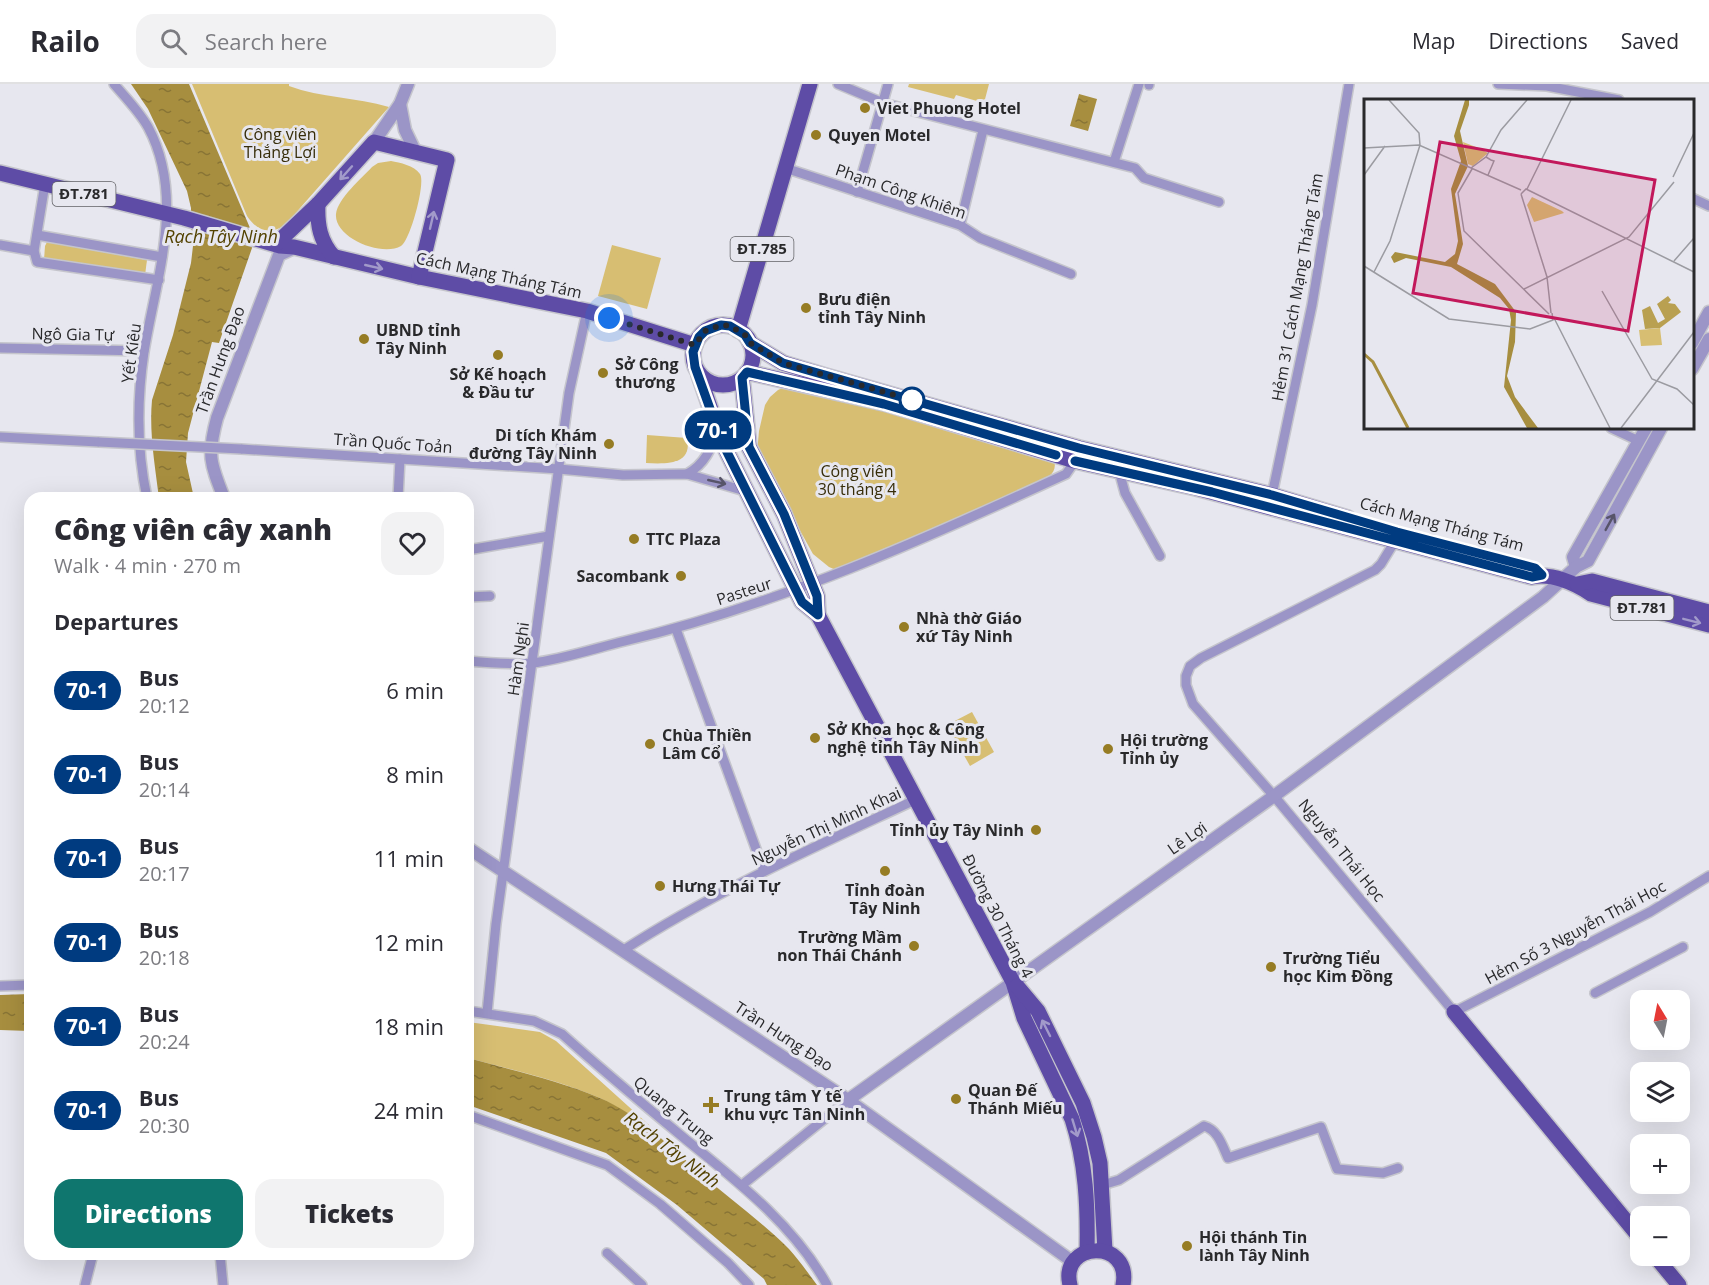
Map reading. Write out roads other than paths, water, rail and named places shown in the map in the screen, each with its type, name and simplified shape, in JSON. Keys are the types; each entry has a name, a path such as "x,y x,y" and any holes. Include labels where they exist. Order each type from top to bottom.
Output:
{"main road":[{"name":"ĐT.785","path":"738,330 810,84"},
{"path":"374,142 447,160 419,277"},
{"name":"Trần Hưng Đạo","path":"274,245 318,204 374,142"},
{"name":"ĐT.781","path":"0,173 184,218 274,245"},
{"path":"318,204 321,236 325,247 334,257"},
{"name":"Cách Mạng Tháng Tám","path":"274,245 281,241 291,243 296,247 419,277 587,311 695,345"},
{"path":"730,326 738,330 750,343 752,359 744,375 728,384 720,385 699,375 693,360 695,345 699,337 712,327 730,326"},
{"name":"Cách Mạng Tháng Tám","path":"750,343 783,363 1077,454"},
{"name":"Đường 30 Tháng 4","path":"699,375 718,428 746,491 802,602 818,615 1013,982 1024,1018 1072,1119 1082,1157 1087,1252"},
{"name":"Cách Mạng Tháng Tám","path":"744,375 884,404 1121,465 1229,490 1396,537 1535,568 1542,575 1577,584"},
{"name":"Đường 30 Tháng 4","path":"744,375 749,447 784,514 818,600 818,615"},
{"name":"Cách Mạng Tháng Tám","path":"1229,490 1272,495 1396,537"},
{"name":"ĐT.781","path":"1577,584 1592,581 1709,612"},
{"name":"ĐT.781","path":"1577,584 1591,594 1709,625"},
{"path":"1013,982 1038,1011 1083,1103 1100,1163 1105,1251"},
{"name":"Nguyễn Thái Học","path":"1454,1012 1630,1226"},
{"path":"1070,1285 1069,1271 1078,1257 1087,1252 1105,1251 1120,1263 1124,1271 1123,1285"},
{"path":"1663,1266 1679,1285"}],"street":[{"name":"Yết Kiêu","path":"114,84 137,110 148,128 161,166 168,214 159,280 144,351 140,420 141,457 146,492"},
{"name":"Trần Hưng Đạo","path":"374,142 400,104 408,84"},
{"path":"838,84 883,103 1135,168 1144,178 1219,202"},
{"path":"857,192 888,84"},
{"path":"1114,162 1146,84"},
{"name":"Hẻm 31 Cách Mạng Tháng Tám","path":"1272,495 1312,305 1349,84"},
{"path":"1498,84 1547,86 1614,99"},
{"path":"400,104 405,130 415,151"},
{"path":"960,225 983,130"},
{"name":"Phạm Công Khiêm","path":"785,168 960,225 980,238 1071,274"},
{"path":"45,184 34,250 35,260 41,263 159,280"},
{"path":"1694,199 1709,206"},
{"path":"37,235 162,257"},
{"path":"0,245 34,250"},
{"name":"Trần Hưng Đạo","path":"222,492 212,467 211,441 274,245"},
{"name":"Hàm Nghi","path":"487,1013 569,393 587,311"},
{"path":"1694,363 1709,312"},
{"name":"Ngô Gia Tự","path":"0,348 144,351"},
{"path":"687,474 696,469 707,456 718,428"},
{"path":"1613,429 1639,441"},
{"path":"1576,567 1573,557 1645,429"},
{"name":"Lê Lợi","path":"848,1100 1274,796 1543,597 1576,567 1587,561 1660,429"},
{"name":"Trần Quốc Toản","path":"0,437 241,449 623,475 687,474 746,491"},
{"name":"Pasteur","path":"474,662 495,664 532,663 676,629 812,585 958,524 1066,474 1077,454"},
{"path":"398,492 400,459"},
{"path":"1121,465 1125,493 1160,556"},
{"path":"1623,470 1636,475"},
{"path":"474,549 549,536"},
{"name":"Nguyễn Thái Học","path":"1396,537 1382,564 1375,570 1201,658 1191,666 1186,676 1186,685 1193,704 1274,796 1454,1012"},
{"path":"474,597 490,596"},
{"path":"676,629 764,871"},
{"name":"Nguyễn Thị Minh Khai","path":"622,951 663,924 764,871 917,799"},
{"name":"Trần Hưng Đạo","path":"474,852 848,1100 1073,1262"},
{"name":"Hẻm Số 3 Nguyễn Thái Học","path":"1454,1012 1650,912 1709,876"},
{"path":"1595,993 1683,947"},
{"path":"0,986 24,985"},
{"name":"Quang Trung","path":"474,1012 534,1022 562,1034 610,1077 742,1185 807,1254 827,1285"},
{"path":"742,1185 848,1100"},
{"path":"474,1117 607,1165 660,1204 728,1263 749,1285"},
{"path":"1085,1189 1119,1180 1203,1126 1215,1132 1228,1158 1321,1127 1337,1169 1383,1173 1398,1168"},
{"path":"607,1253 642,1285"},
{"path":"85,1285 91,1260"},
{"path":"221,1260 223,1285"}],"water":[{"name":"Rạch Tây Ninh","path":"131,84 189,84 250,228 252,248 219,343 212,342 188,433 186,462 193,492 158,492 153,449 152,400 173,335 193,246 191,208 187,191 148,109"},
{"path":"1079,94 1097,99 1088,131 1070,126"},
{"path":"24,994 24,1031 0,1030 0,995"},
{"name":"Rạch Tây Ninh","path":"474,1060 568,1086 600,1098 627,1113 652,1131 756,1219 793,1253 817,1285 767,1285 764,1279 677,1205 606,1153 474,1107"}],"place":[{"name":"Viet Phuong Hotel","path":"865,108"},
{"name":"Quyen Motel","path":"816,135"},
{"name":"Bưu điện tỉnh Tây Ninh","path":"806,308"},
{"name":"UBND tỉnh Tây Ninh","path":"364,339"},
{"name":"Sở Kế hoạch & Đầu tư","path":"498,355"},
{"name":"Sở Công thương","path":"603,373"},
{"name":"Di tích Khám đường Tây Ninh","path":"609,444"},
{"name":"TTC Plaza","path":"634,539"},
{"name":"Sacombank","path":"681,576"},
{"name":"Nhà thờ Giáo xứ Tây Ninh","path":"904,627"},
{"name":"Sở Khoa học & Công nghệ tỉnh Tây Ninh","path":"815,738"},
{"name":"Chùa Thiền Lâm Cổ","path":"650,744"},
{"name":"Hội trường Tỉnh ủy","path":"1108,749"},
{"name":"Tỉnh ủy Tây Ninh","path":"1036,830"},
{"name":"Tỉnh đoàn Tây Ninh","path":"885,871"},
{"name":"Hưng Thái Tự","path":"660,886"},
{"name":"Trường Mầm non Thái Chánh","path":"914,946"},
{"name":"Trường Tiểu học Kim Đồng","path":"1271,967"},
{"name":"Quan Đế Thánh Miếu","path":"956,1099"},
{"name":"Trung tâm Y tế khu vực Tân Ninh","path":"711,1105"},
{"name":"Hội thánh Tin lành Tây Ninh","path":"1187,1246"}],"park label":[{"name":"Công viên Thắng Lợi","path":"280,143"},
{"name":"Công viên 30 tháng 4","path":"857,480"}]}
